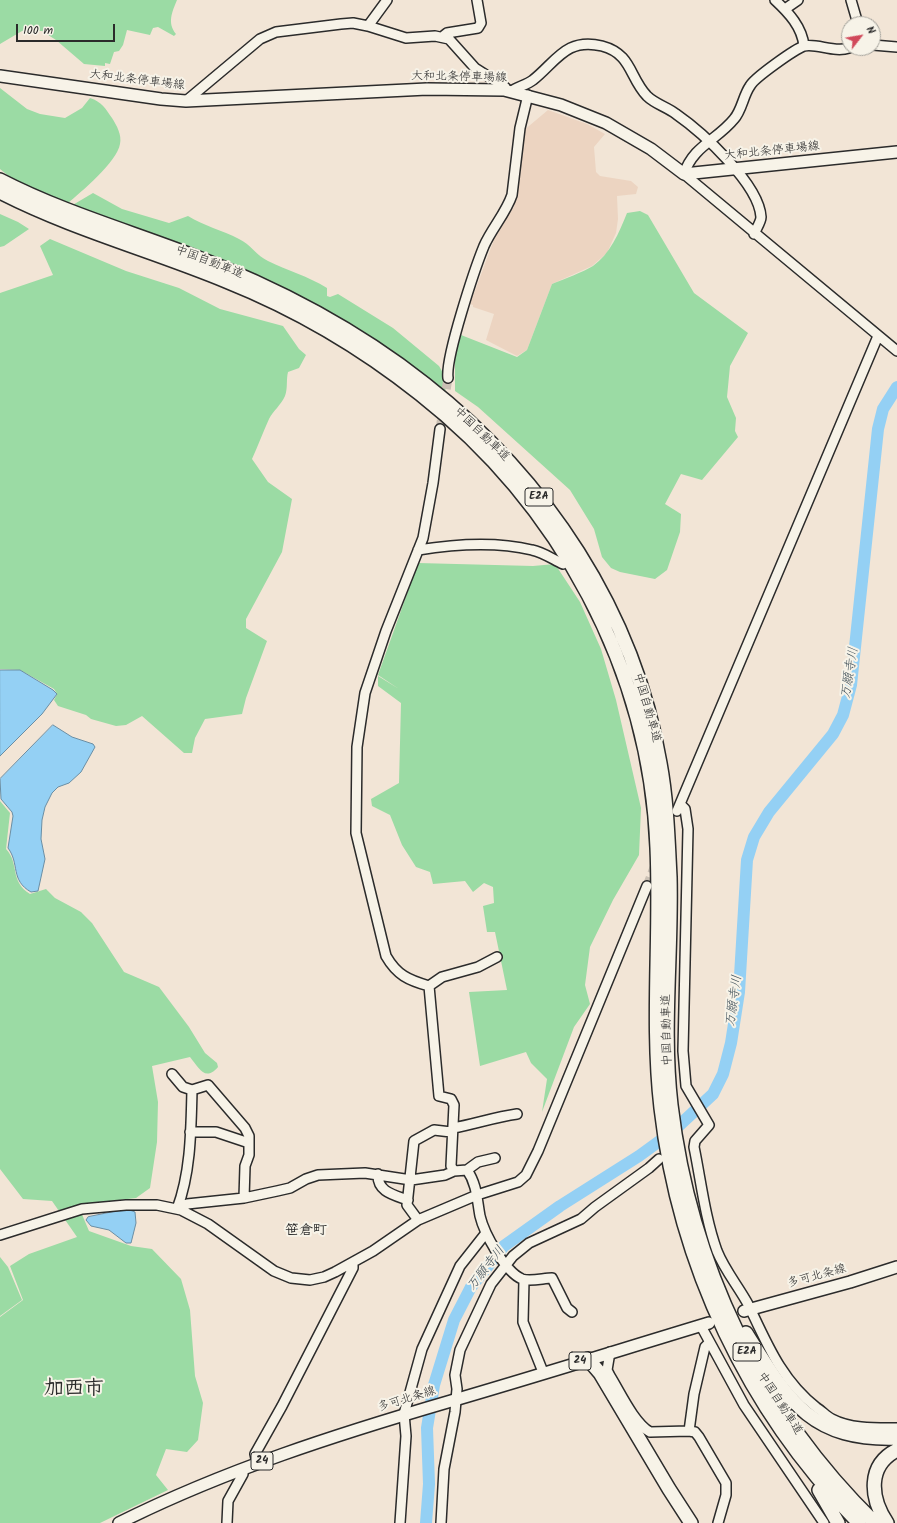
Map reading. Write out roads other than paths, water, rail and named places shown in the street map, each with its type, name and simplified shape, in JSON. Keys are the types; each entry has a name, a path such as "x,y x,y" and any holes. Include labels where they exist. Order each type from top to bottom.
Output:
{"highway":[{"name":"中国自動車道","path":"0,180 59,207 186,254 271,288 352,333 426,385 462,415 493,444 547,506 571,540 611,610 639,680 654,734 666,801 670,883 666,1105 668,1155 675,1194 686,1234 717,1317 754,1388 791,1444 823,1485 858,1523"},
{"name":"中国自動車道","path":"0,192 51,215 234,284 306,318 348,343 414,389 456,424 513,483 538,513 582,580 599,614 628,687 648,766 657,844 656,1023 666,1105"},
{"name":"中国自動車道","path":"668,1155 727,1312 764,1383 808,1448 831,1477 875,1523"},
{"path":"696,1231 715,1274 741,1326 768,1368 792,1400 812,1418 839,1432 872,1439 897,1438"},
{"path":"588,1359 594,1377 682,1523"},
{"path":"588,1359 600,1373 691,1523"},
{"path":"791,1444 796,1460 826,1501 838,1523"},
{"path":"887,1523 875,1499 873,1489 875,1473 887,1456 897,1450"}],"main road":[{"name":"大和北条停車場線","path":"0,76 162,100 186,101 428,89 508,90 561,105 606,123 650,149 684,174 735,170 897,152"},
{"name":"多可北条線","path":"747,1310 897,1267"},
{"name":"多可北条線","path":"119,1523 150,1508 257,1463 407,1413 705,1324"}],"street":[{"path":"368,26 387,0"},
{"path":"442,37 447,33 478,28 481,23 476,0"},
{"path":"775,0 785,9 802,33 804,46"},
{"path":"785,9 798,0"},
{"path":"851,0 856,16"},
{"path":"186,101 260,40 276,32 341,24 368,26 406,38 442,37 453,41 470,64 508,90 531,82 561,53 569,48 584,45 601,46 615,51 626,60 650,98 674,112 709,140 735,170 758,204 761,219 754,234"},
{"path":"841,50 804,46 755,78 745,94 736,117 725,128 709,140 688,162 684,174 754,234 897,351"},
{"path":"881,46 897,47"},
{"path":"448,378 446,370 453,344 484,246 508,205 512,195 520,128 528,95"},
{"path":"878,336 679,808 685,809 688,829 683,1051 688,1089 709,1124 695,1141 694,1147 705,1206 716,1249 747,1310 774,1358 783,1373 805,1398 831,1418 851,1426 897,1428"},
{"path":"429,986 402,975 394,969 386,956 356,833 357,747 365,693 386,631 426,528 440,429"},
{"path":"418,550 465,544 479,544 533,550 563,564"},
{"path":"0,1236 82,1209 151,1205 179,1209 208,1224 274,1271 291,1278 310,1280 324,1277 353,1262 418,1220 477,1195 518,1182 526,1176 538,1151 647,886"},
{"path":"429,986 442,977 478,967 497,957"},
{"path":"429,986 439,1096 451,1099 454,1105 451,1166 454,1171"},
{"path":"172,1074 183,1087 192,1090 208,1085 245,1128 249,1136 249,1155 245,1166 244,1198"},
{"path":"179,1209 190,1132 192,1090"},
{"path":"407,1202 414,1141 434,1130 452,1130 485,1122 495,1117 517,1114"},
{"path":"190,1132 216,1132 249,1143"},
{"path":"441,1523 444,1469 454,1400 455,1375 460,1350 491,1284 505,1263 529,1243 581,1219 595,1207 668,1155"},
{"path":"179,1209 187,1204 244,1198 290,1188 306,1178 318,1175 365,1173 410,1180 445,1175 454,1171 467,1170 478,1162 495,1158"},
{"path":"467,1170 471,1175 477,1195 480,1218 487,1235 505,1263 524,1280 552,1278 567,1308 572,1312"},
{"path":"378,1174 378,1182 384,1191 407,1202 418,1220"},
{"path":"382,1197 407,1202"},
{"path":"400,1523 407,1413 425,1342 460,1266 487,1235"},
{"path":"257,1463 255,1454 282,1406 353,1268 353,1262"},
{"path":"524,1280 523,1322 543,1372"},
{"path":"705,1324 709,1343 744,1405 824,1523"},
{"path":"689,1431 696,1386 705,1347 709,1343"},
{"path":"610,1352 607,1370 639,1422 645,1429 650,1432 689,1431 695,1432 699,1437 726,1483 726,1495 718,1523"},
{"path":"226,1523 228,1501 243,1474 243,1469"}],"water":[{"path":"0,670 20,670 57,694 42,714 0,756"},
{"path":"53,725 72,737 93,744 95,747 81,772 69,783 58,787 52,793 45,807 42,820 41,839 45,859 38,891 31,892 20,882 12,854 8,848 13,816 12,812 1,799 0,779"},
{"path":"127,1209 135,1212 136,1223 131,1243 126,1243 109,1230 91,1226 86,1220 88,1217"}],"waterway":[{"name":"万願寺川","path":"426,1523 429,1484 427,1428 434,1385 454,1320 471,1287 504,1246 560,1206 639,1156 672,1132 713,1094 723,1074 731,1043 739,992 747,860 754,837 769,812 833,734 843,715 851,685 878,429 883,409 897,387"}],"tunnel":[{"path":"440,429 448,378"},
{"path":"647,886 655,865"}],"district":[{"name":"笹倉町","path":"306,1232"},
{"name":"加西市","path":"74,1391"}]}
